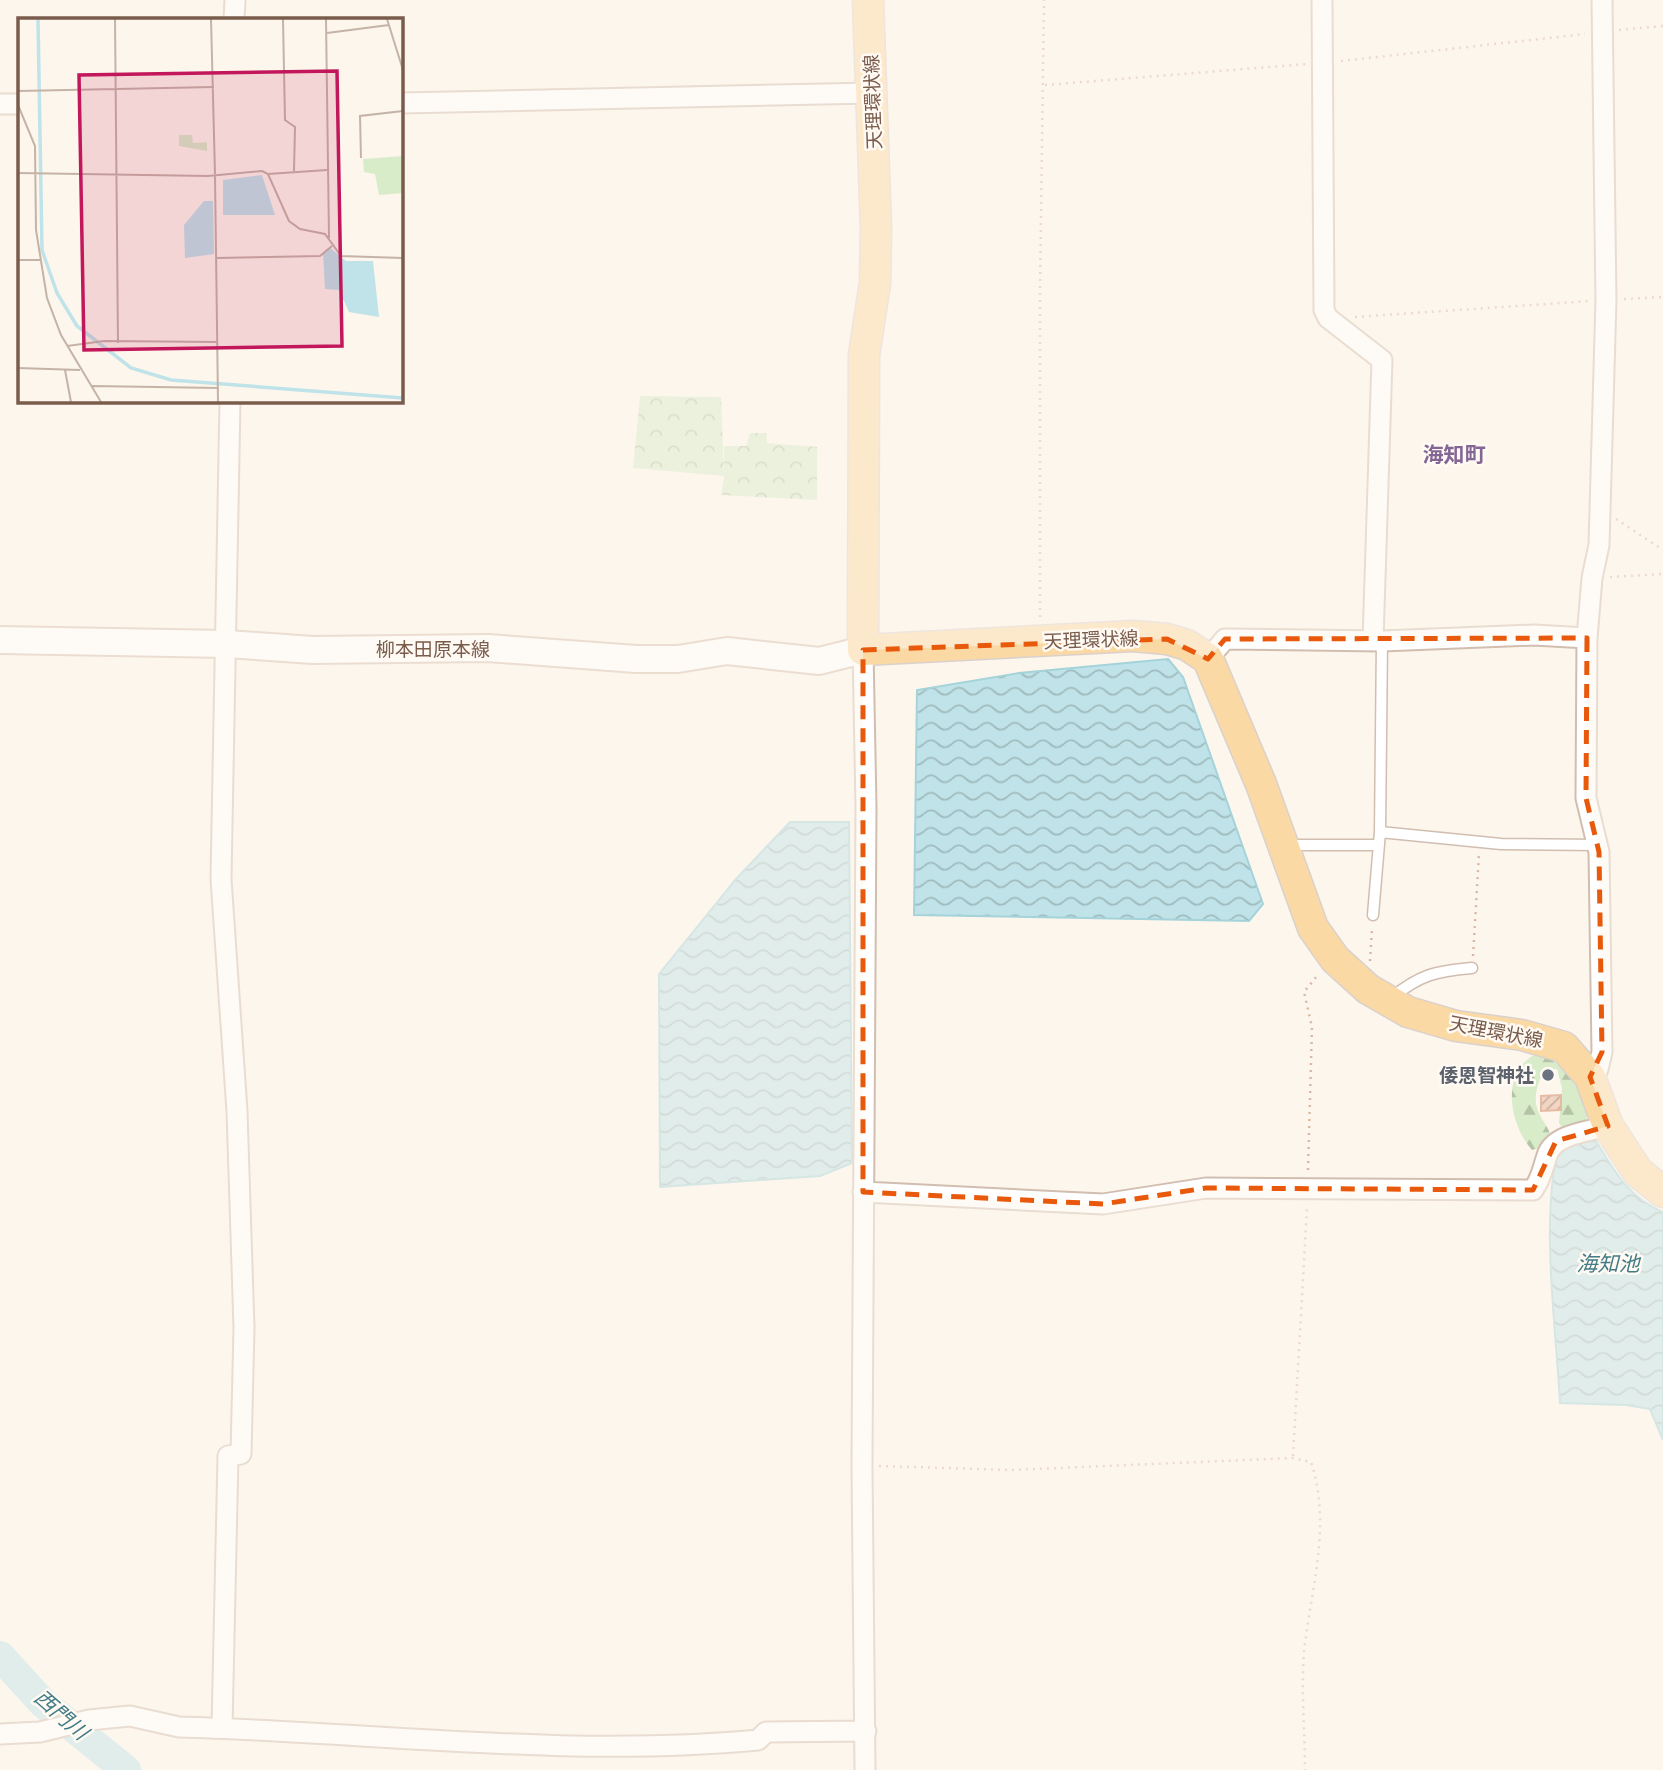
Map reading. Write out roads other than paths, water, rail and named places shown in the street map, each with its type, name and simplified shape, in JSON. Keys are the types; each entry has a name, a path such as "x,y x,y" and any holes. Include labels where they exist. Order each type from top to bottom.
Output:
{"main road":[{"name":"天理環状線","path":"868,0 876,229 874,283 864,355 863,650 1133,636 1167,639 1187,645 1208,659 1226,696 1313,928 1335,959 1378,995 1408,1013 1456,1026 1522,1035 1564,1046 1590,1077 1608,1126 1638,1172 1663,1192"},
{"name":"柳本田原本線","path":"0,640 227,644 313,650 488,648 636,659 678,659 727,651 819,662 863,650"}],"street":[{"path":"234,18 235,0"},
{"path":"1322,0 1324,310 1328,318 1382,360 1377,641"},
{"path":"1590,1077 1598,1069 1602,1052 1597,845 1587,798 1587,638 1592,578 1599,545 1606,300 1602,0"},
{"path":"402,103 873,93"},
{"path":"0,104 18,104"},
{"path":"222,1728 228,1456 240,1454 244,1328 237,1111 221,918 230,402"},
{"path":"1208,659 1226,639 1377,641 1534,635 1587,638"},
{"path":"863,650 864,1770"},
{"path":"863,1192 1102,1204 1206,1188 1534,1190 1541,1179 1549,1150 1556,1141 1608,1126"},
{"path":"0,1734 40,1732 89,1720 130,1716 179,1727 502,1743 680,1748 758,1740 766,1732 866,1731"}],"lane":[{"path":"1373,915 1380,832 1377,641"},
{"path":"1380,832 1479,841 1597,845"},
{"path":"1283,845 1377,845"},
{"path":"1378,995 1436,971 1472,968"}],"water":[{"path":"1168,659 1183,677 1263,904 1249,921 914,915 917,690 1019,673"},
{"path":"790,822 849,822 852,1163 820,1176 660,1187 659,974 736,879"},
{"name":"海知池","path":"1596,1141 1616,1173 1632,1191 1663,1212 1663,1440 1650,1409 1626,1405 1560,1403 1551,1273 1553,1174 1559,1145"}],"waterway":[{"name":"西門川","path":"0,1656 43,1703 126,1770"}],"place":[{"name":"倭恩智神社","path":"1548,1075"}],"district":[{"name":"海知町","path":"1454,455"}]}
